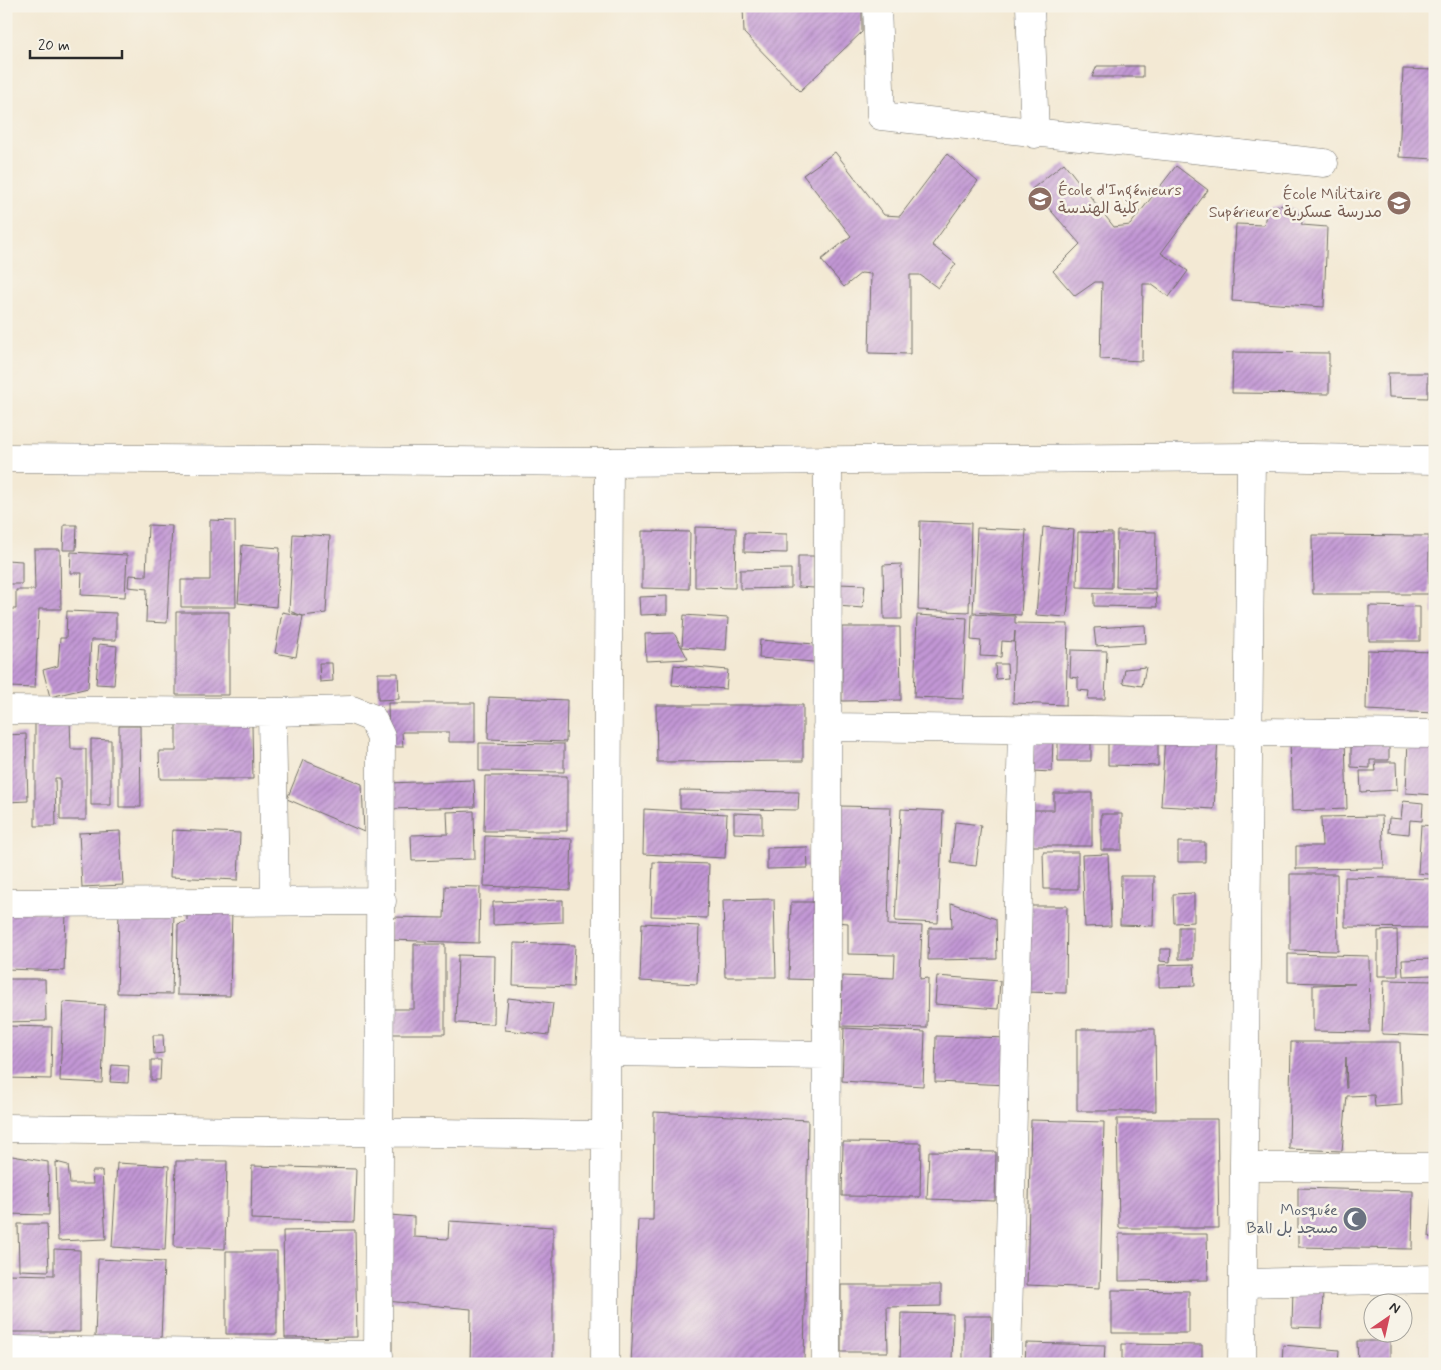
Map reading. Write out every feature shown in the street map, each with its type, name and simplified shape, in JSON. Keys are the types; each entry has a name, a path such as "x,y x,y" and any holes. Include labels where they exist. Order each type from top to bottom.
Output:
{"street":[{"path":"877,6 882,116 1035,134 1324,162"},
{"path":"1030,6 1035,134"},
{"path":"6,458 609,462 1251,457 1435,460"},
{"path":"1242,1364 1251,457"},
{"path":"826,1364 828,460"},
{"path":"606,1364 609,462"},
{"path":"6,710 272,712 352,710 372,718 381,737 382,901 379,1359 269,1359 6,1350"},
{"path":"272,712 275,901"},
{"path":"827,727 1435,734"},
{"path":"1007,1364 1022,729"},
{"path":"6,903 382,901"},
{"path":"606,1052 826,1055"},
{"path":"6,1128 606,1135"},
{"path":"1244,1168 1435,1167"},
{"path":"1243,1283 1435,1279"}],"building":[{"path":"743,6 862,6 862,32 800,91 744,33"},
{"path":"1097,66 1143,66 1143,77 1092,77"},
{"path":"1403,69 1435,70 1435,159 1399,157"},
{"path":"835,152 884,215 900,216 947,154 978,181 932,245 956,264 938,288 920,275 910,275 910,354 869,353 871,274 861,273 844,287 821,260 851,236 803,175"},
{"path":"1064,163 1114,227 1130,225 1176,166 1208,190 1161,253 1188,271 1169,297 1151,284 1143,284 1142,361 1100,359 1102,282 1095,282 1075,296 1053,271 1080,244 1032,189"},
{"path":"1283,205 1295,209 1301,217 1302,225 1327,227 1324,307 1232,301 1236,224 1264,225 1266,214 1272,207"},
{"path":"1233,352 1329,353 1329,394 1232,393"},
{"path":"1388,373 1428,373 1428,398 1389,397"},
{"path":"210,520 235,521 236,607 181,607 181,580 210,580"},
{"path":"920,521 971,523 969,612 918,610"},
{"path":"64,525 77,525 76,550 63,550"},
{"path":"148,525 172,526 167,623 146,622 147,589 128,587 129,575 146,576"},
{"path":"695,527 736,528 735,588 695,587"},
{"path":"1043,527 1074,530 1067,617 1036,615"},
{"path":"977,528 1026,530 1021,615 973,612"},
{"path":"642,531 690,532 689,589 642,588"},
{"path":"1117,531 1156,532 1155,589 1116,587"},
{"path":"1078,532 1112,533 1112,588 1077,587"},
{"path":"744,533 787,534 787,553 744,552"},
{"path":"293,534 330,536 326,613 303,616 289,611"},
{"path":"1430,534 1435,534 1435,614 1433,614"},
{"path":"1312,535 1429,536 1429,594 1313,594"},
{"path":"242,545 280,548 276,607 238,603"},
{"path":"34,549 60,549 61,609 39,609 35,688 9,687 11,609 16,609 16,590 35,590"},
{"path":"71,552 127,555 125,597 81,595 82,573 70,573"},
{"path":"798,556 814,556 814,588 798,587"},
{"path":"6,560 22,561 22,584 6,584"},
{"path":"901,564 902,619 884,619 883,565"},
{"path":"791,569 791,588 740,589 740,570"},
{"path":"838,584 865,585 863,608 837,606"},
{"path":"6,588 9,588 8,631 6,631"},
{"path":"1094,593 1156,593 1157,607 1094,606"},
{"path":"667,596 667,614 640,615 639,597"},
{"path":"1369,606 1420,607 1420,641 1369,641"},
{"path":"67,611 116,613 116,640 91,640 88,688 50,697 43,670 58,666 60,638 66,638"},
{"path":"176,612 229,612 229,695 176,695"},
{"path":"282,612 303,616 296,657 275,653"},
{"path":"972,614 1015,616 1015,623 1068,624 1066,705 1013,703 1015,631 1014,642 1002,641 1001,657 980,656 981,641 971,640"},
{"path":"684,615 728,618 726,650 682,647"},
{"path":"917,615 967,618 963,699 914,697"},
{"path":"1145,625 1146,643 1096,646 1094,628"},
{"path":"842,627 900,627 901,700 842,701"},
{"path":"674,633 688,659 646,661 645,634"},
{"path":"760,640 815,644 814,662 759,658"},
{"path":"99,644 117,646 114,685 96,684"},
{"path":"1071,650 1107,651 1105,699 1088,699 1089,691 1078,690 1078,678 1070,677"},
{"path":"1367,650 1435,652 1435,713 1366,710"},
{"path":"319,663 332,663 333,681 320,682"},
{"path":"995,664 1007,664 1008,678 996,679"},
{"path":"674,665 728,670 726,689 672,685"},
{"path":"1146,667 1142,686 1123,683 1125,669"},
{"path":"378,673 398,673 399,699 378,700"},
{"path":"489,697 567,700 566,742 488,739"},
{"path":"388,703 475,703 475,742 449,742 449,732 402,732 403,747 389,747"},
{"path":"656,705 803,705 803,761 657,762"},
{"path":"70,720 71,749 86,749 86,820 60,820 60,778 55,778 56,826 35,826 35,721"},
{"path":"176,724 252,725 253,779 160,779 159,751 176,751"},
{"path":"119,726 140,726 141,807 119,807"},
{"path":"1058,733 1091,733 1091,761 1058,761"},
{"path":"26,734 28,801 6,802 6,735"},
{"path":"1033,734 1053,735 1052,772 1032,771"},
{"path":"1108,734 1158,734 1158,766 1108,765"},
{"path":"1165,734 1218,738 1214,809 1161,806"},
{"path":"1351,737 1389,738 1389,760 1370,760 1370,768 1351,767"},
{"path":"1345,738 1347,809 1292,811 1290,739"},
{"path":"1408,738 1435,739 1435,795 1406,793"},
{"path":"91,739 111,740 111,805 91,805"},
{"path":"479,743 564,744 564,772 479,771"},
{"path":"303,760 362,784 364,832 287,799"},
{"path":"1375,762 1396,762 1397,790 1361,792 1360,771 1376,771"},
{"path":"485,776 567,776 567,831 484,831"},
{"path":"474,780 475,807 389,809 388,783"},
{"path":"680,790 799,792 798,810 680,808"},
{"path":"1054,793 1092,793 1092,846 1032,846 1032,810 1054,810"},
{"path":"1403,801 1423,803 1422,821 1410,820 1409,834 1388,832 1389,818 1401,819"},
{"path":"839,806 891,807 888,925 922,926 920,979 928,978 927,1028 841,1026 842,976 894,978 895,955 848,954 848,923 836,922"},
{"path":"644,809 727,814 725,858 643,854"},
{"path":"901,809 943,811 938,923 895,921"},
{"path":"474,811 475,859 412,861 411,835 448,834 447,812"},
{"path":"734,813 762,814 762,834 734,833"},
{"path":"1101,814 1122,814 1122,850 1101,850"},
{"path":"1382,816 1384,868 1296,869 1296,846 1322,846 1321,817"},
{"path":"955,822 981,825 976,866 951,863"},
{"path":"1421,825 1435,826 1435,875 1418,873"},
{"path":"172,830 240,833 238,880 170,877"},
{"path":"120,831 123,885 82,887 79,833"},
{"path":"485,836 572,839 570,890 484,886"},
{"path":"1178,842 1205,842 1205,862 1178,862"},
{"path":"807,847 808,868 767,869 767,848"},
{"path":"1043,852 1078,852 1078,889 1044,889"},
{"path":"1108,854 1111,926 1085,927 1082,855"},
{"path":"653,862 709,864 707,918 651,916"},
{"path":"1290,874 1337,874 1338,951 1290,950"},
{"path":"1121,876 1154,876 1153,926 1120,925"},
{"path":"1345,877 1435,879 1435,928 1345,927"},
{"path":"445,886 480,887 479,943 390,940 391,917 444,918"},
{"path":"1194,893 1194,922 1174,923 1173,894"},
{"path":"774,899 776,977 725,977 723,900"},
{"path":"563,900 563,922 493,925 493,902"},
{"path":"791,902 824,902 822,980 789,979"},
{"path":"951,903 996,919 997,959 928,960 929,928 952,928"},
{"path":"1024,906 1067,906 1066,993 1024,992"},
{"path":"187,908 232,909 230,996 177,995 178,924 187,921"},
{"path":"6,911 66,913 64,971 6,969"},
{"path":"119,911 174,912 172,994 117,993"},
{"path":"642,923 699,926 697,984 640,981"},
{"path":"1179,927 1193,927 1193,959 1179,959"},
{"path":"1397,930 1398,976 1378,976 1378,931"},
{"path":"514,943 575,945 573,987 513,985"},
{"path":"414,944 445,944 445,1034 386,1034 386,1009 414,1009"},
{"path":"1160,949 1171,949 1170,962 1160,961"},
{"path":"1288,954 1369,956 1370,1032 1313,1031 1313,985 1355,984 1288,982"},
{"path":"458,955 495,956 494,1024 456,1023"},
{"path":"1433,959 1433,975 1403,976 1402,960"},
{"path":"1194,964 1195,986 1159,987 1159,965"},
{"path":"937,976 1000,981 998,1009 935,1004"},
{"path":"6,979 45,979 46,1021 6,1022"},
{"path":"1384,980 1435,981 1435,1036 1382,1034"},
{"path":"508,998 553,1003 549,1035 505,1030"},
{"path":"63,1002 105,1005 102,1083 60,1081"},
{"path":"6,1026 52,1027 51,1079 6,1078"},
{"path":"844,1028 925,1032 923,1086 842,1081"},
{"path":"1077,1029 1155,1029 1156,1111 1077,1111"},
{"path":"153,1035 163,1035 164,1053 154,1054"},
{"path":"936,1036 1011,1038 1010,1085 935,1082"},
{"path":"1291,1042 1400,1042 1402,1105 1375,1107 1374,1095 1347,1096 1342,1151 1289,1149","holes":["1346,1057 1347,1088 1345,1075"]},
{"path":"151,1060 161,1060 160,1080 151,1080"},
{"path":"112,1065 129,1066 128,1083 110,1082"},
{"path":"654,1112 808,1120 804,1364 631,1364 638,1220 653,1220"},
{"path":"1117,1119 1217,1119 1219,1228 1119,1228"},
{"path":"1031,1120 1104,1122 1100,1288 1027,1285"},
{"path":"843,1142 921,1143 920,1197 842,1196"},
{"path":"929,1151 996,1152 995,1201 927,1199"},
{"path":"6,1155 48,1162 49,1215 6,1214"},
{"path":"176,1161 227,1161 225,1249 174,1247"},
{"path":"56,1162 68,1165 70,1184 93,1184 92,1171 102,1171 106,1239 58,1241"},
{"path":"117,1163 169,1166 165,1250 112,1247"},
{"path":"252,1166 356,1169 354,1222 251,1219"},
{"name":"Mosquée Ball مسجد بل","path":"1298,1188 1413,1191 1412,1249 1298,1247"},
{"path":"1432,1196 1435,1197 1435,1238 1429,1237"},
{"path":"390,1215 414,1217 414,1237 448,1239 449,1221 553,1227 553,1364 470,1364 471,1309 386,1301"},
{"path":"18,1224 47,1224 49,1271 19,1270"},
{"path":"355,1230 357,1337 285,1338 283,1231"},
{"path":"1119,1234 1207,1234 1208,1280 1119,1281"},
{"path":"54,1249 80,1250 80,1332 6,1332 6,1274 54,1275"},
{"path":"226,1251 277,1251 277,1334 226,1334"},
{"path":"98,1259 164,1262 161,1340 95,1337"},
{"path":"841,1285 941,1285 941,1306 887,1307 888,1352 841,1352"},
{"path":"1293,1288 1323,1289 1322,1328 1292,1327"},
{"path":"1112,1290 1189,1291 1189,1333 1112,1333"},
{"path":"901,1313 953,1314 952,1364 900,1364"},
{"path":"963,1316 992,1316 991,1364 963,1364"},
{"path":"1357,1341 1390,1342 1390,1364 1358,1364"},
{"path":"1026,1343 1105,1345 1104,1364 1025,1364"},
{"path":"1122,1344 1202,1345 1202,1364 1122,1364"},
{"path":"1283,1345 1339,1350 1338,1364 1282,1364"}],"place":[{"name":"École d'Ingénieurs كلية الهندسة","path":"1040,199"},
{"name":"École Militaire Supérieure مدرسة عسكرية","path":"1399,203"},
{"name":"Mosquée Ball مسجد بل","path":"1355,1219"}]}
